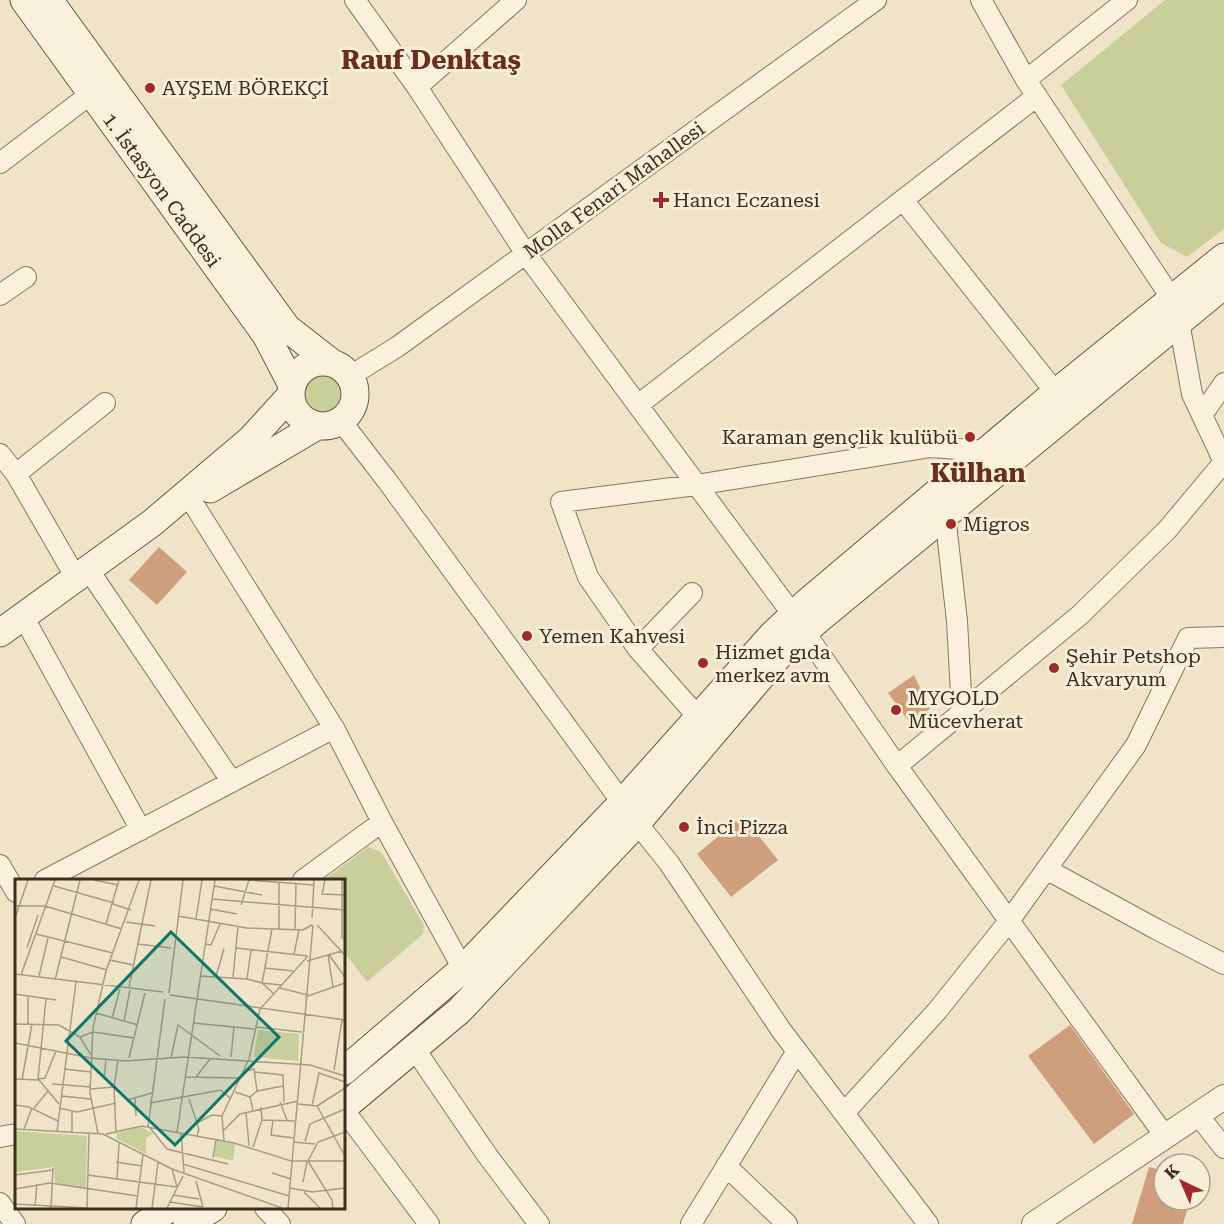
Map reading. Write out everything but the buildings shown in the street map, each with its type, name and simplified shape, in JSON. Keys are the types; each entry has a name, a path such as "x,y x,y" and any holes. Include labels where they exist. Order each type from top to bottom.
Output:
{"main road":[{"name":"1. İstasyon Caddesi","path":"24,0 266,335 291,390"},
{"name":"1. İstasyon Caddesi","path":"49,0 287,328 341,369"},
{"path":"799,623 945,515 1176,310 1224,257"},
{"path":"345,1107 459,1011 705,726 782,652 799,623 986,451 1056,393 1176,310 1224,285"},
{"path":"0,633 152,523 329,423 349,414 354,405 354,385 341,369 322,362 303,369 296,376 291,390 250,439 152,523"},
{"path":"291,390 292,404 302,418 309,423 329,423"},
{"path":"345,1070 463,969 629,813"},
{"path":"145,1224 168,1209"},
{"path":"187,1224 211,1209"}],"street":[{"path":"355,0 417,87 526,254 799,623 897,766 1165,1136"},
{"path":"417,87 516,0"},
{"name":"Molla Fenari Mahallesi","path":"341,369 397,347 876,0"},
{"path":"897,766 1080,615 1167,530 1224,462 1192,394 1176,310 1032,88 981,0"},
{"path":"638,405 903,200 1032,88 1127,0"},
{"path":"0,163 92,93"},
{"path":"903,200 1056,393"},
{"path":"0,295 26,277"},
{"path":"1202,415 1224,383"},
{"path":"16,474 105,403"},
{"path":"329,423 388,482 629,813 669,863 797,1051 928,1224"},
{"path":"705,726 639,649 588,577 561,502 696,485 932,447 986,451"},
{"path":"0,454 232,782"},
{"path":"191,500 334,728 382,822 463,969"},
{"path":"945,515 957,621 962,712"},
{"path":"639,649 692,593"},
{"path":"23,616 141,830"},
{"path":"844,1113 936,1011 1009,921 1136,745 1188,638 1224,638"},
{"path":"47,879 334,728"},
{"path":"304,879 382,822"},
{"path":"0,866 15,890"},
{"path":"1046,869 1156,930 1224,964"},
{"path":"414,1048 487,1155 538,1224"},
{"path":"691,1224 797,1051"},
{"path":"1034,1224 1224,1097"},
{"path":"345,1109 429,1224"},
{"path":"1198,1115 1224,1148"},
{"path":"0,1137 15,1134"},
{"path":"726,1166 787,1224"},
{"path":"0,1203 15,1224"},
{"path":"267,1209 280,1224"}],"green space":[{"path":"1165,0 1224,0 1224,229 1187,257 1161,243 1061,85"},
{"path":"321,373 329,374 336,379 341,386 341,402 336,409 329,414 321,415 313,414 306,409 301,402 300,394 301,386 306,379 313,374"},
{"path":"368,847 381,852 424,925 423,934 367,982 345,953 345,879 325,879"}],"place":[{"name":"AYŞEM BÖREKÇİ","path":"150,88"},
{"name":"Hancı Eczanesi","path":"661,200"},
{"name":"Karaman gençlik kulübü","path":"970,437"},
{"name":"Migros","path":"951,524"},
{"name":"Yemen Kahvesi","path":"527,636"},
{"name":"Hizmet gıda merkez avm","path":"703,663"},
{"name":"Şehir Petshop Akvaryum","path":"1054,668"},
{"name":"MYGOLD Mücevherat","path":"896,710"},
{"name":"İnci Pizza","path":"684,827"}],"district":[{"name":"Rauf Denktaş","path":"431,60"},
{"name":"Külhan","path":"978,473"}]}
